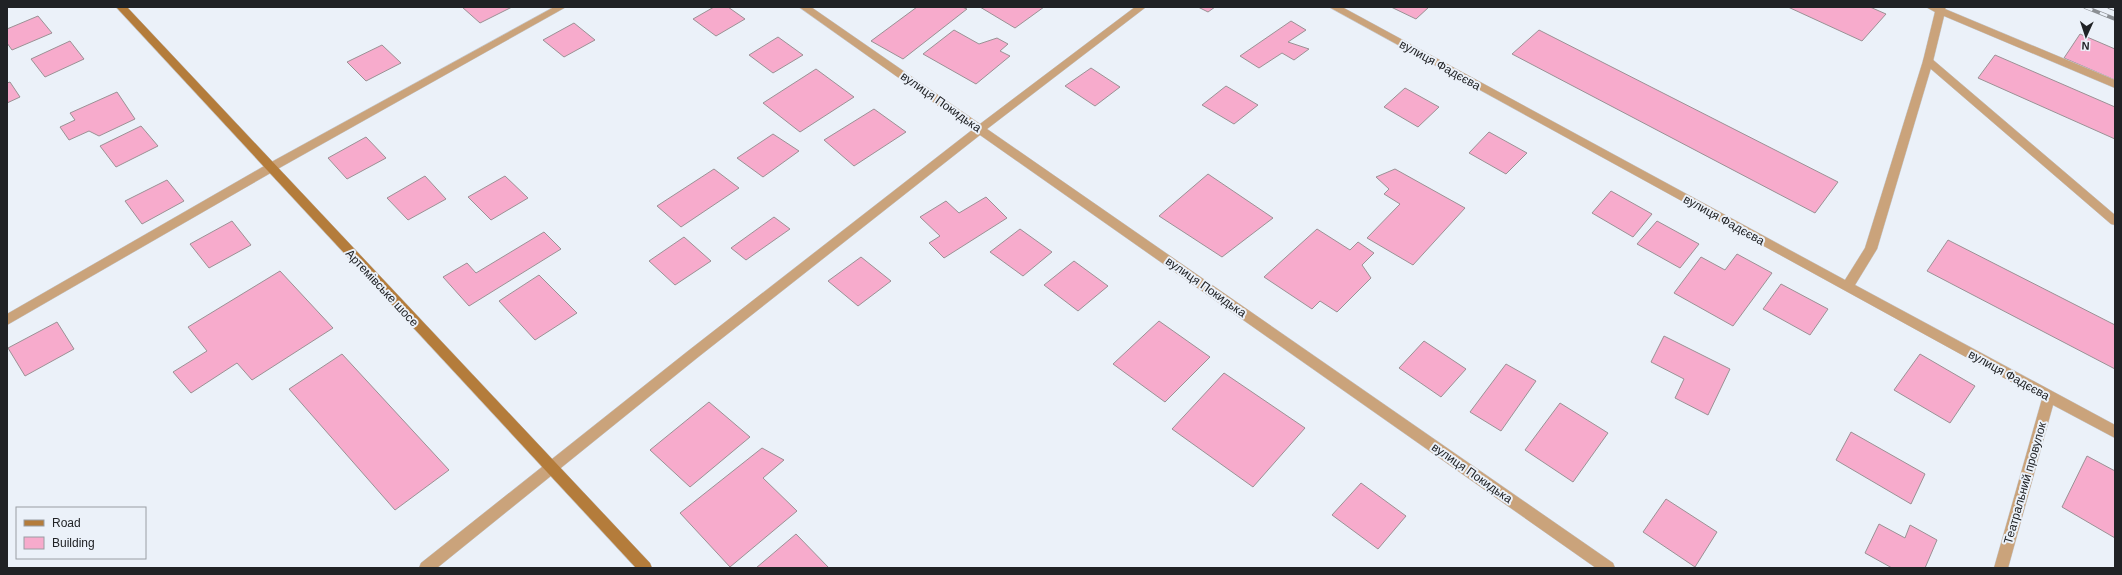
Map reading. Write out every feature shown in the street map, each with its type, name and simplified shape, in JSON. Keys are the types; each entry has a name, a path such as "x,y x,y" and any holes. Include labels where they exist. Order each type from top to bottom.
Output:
{"main road":[{"name":"Артемівське шосе","path":"121,7 645,568"}],"street":[{"path":"7,320 270,168 561,7"},
{"name":"вулиця Покидька","path":"804,7 1608,568"},
{"path":"426,568 550,468 979,129 1142,7"},
{"name":"вулиця Фадєєва","path":"1334,7 2049,398 2115,432"},
{"path":"1848,287 1871,249 1928,61 1937,8 2115,84"},
{"path":"1928,61 2115,222"},
{"name":"Театральний провулок","path":"2001,568 2049,398"}],"building":[{"path":"462,7 512,7 480,23"},
{"path":"714,7 728,7 745,19 716,36 693,19"},
{"path":"917,7 962,7 967,9 903,59 871,41"},
{"path":"980,7 1044,7 1015,28"},
{"path":"1198,7 1215,7 1208,12"},
{"path":"1391,7 1429,7 1416,19"},
{"path":"1788,7 1870,7 1886,14 1862,41"},
{"path":"38,16 52,33 12,50 7,43 7,29"},
{"path":"1291,21 1306,30 1288,42 1309,49 1294,60 1282,53 1259,68 1240,56"},
{"path":"574,23 595,40 564,57 543,40"},
{"path":"954,30 979,44 997,38 1008,44 1000,51 1010,56 976,84 923,54"},
{"path":"1539,30 1838,182 1815,213 1512,54"},
{"path":"2080,34 2115,49 2115,80 2064,58"},
{"path":"778,37 803,55 773,73 749,55"},
{"path":"70,41 84,59 45,77 31,59"},
{"path":"382,45 401,63 366,81 347,62"},
{"path":"1995,55 2115,107 2115,139 1978,78"},
{"path":"1091,68 1120,87 1095,106 1065,86"},
{"path":"816,69 854,97 800,132 763,103"},
{"path":"10,82 20,97 7,103 7,83"},
{"path":"1226,86 1258,105 1234,124 1202,105"},
{"path":"1405,88 1439,107 1418,127 1384,107"},
{"path":"117,92 135,119 99,136 89,131 69,140 60,127 75,120 70,113"},
{"path":"874,109 906,132 854,166 824,140"},
{"path":"141,126 158,146 116,167 100,146"},
{"path":"1489,132 1527,153 1506,174 1469,153"},
{"path":"773,134 799,151 763,177 737,158"},
{"path":"366,137 386,158 347,179 328,158"},
{"path":"714,169 739,188 681,227 657,206"},
{"path":"1395,169 1465,208 1413,265 1367,238 1400,204 1384,194 1389,189 1376,177"},
{"path":"1208,174 1273,218 1222,257 1159,216"},
{"path":"425,176 446,199 408,220 387,198"},
{"path":"505,176 528,198 491,220 468,197"},
{"path":"167,180 184,201 142,224 125,201"},
{"path":"1611,191 1652,214 1633,237 1592,213"},
{"path":"986,197 1007,218 944,258 929,243 940,236 920,217 946,201 959,213"},
{"path":"774,217 790,229 746,260 731,248"},
{"path":"232,221 251,245 209,268 190,244"},
{"path":"1657,221 1699,244 1680,268 1637,244"},
{"path":"1020,229 1052,252 1023,276 990,252"},
{"path":"1317,229 1350,250 1358,242 1374,253 1362,265 1371,278 1337,312 1320,301 1312,309 1264,277"},
{"path":"544,232 561,249 469,306 443,277 467,263 476,273"},
{"path":"684,237 711,261 675,285 649,261"},
{"path":"1948,240 2115,325 2115,369 1927,271"},
{"path":"1737,254 1772,273 1733,326 1674,293 1701,257 1725,270"},
{"path":"861,257 891,281 858,306 828,281"},
{"path":"1074,261 1108,286 1078,311 1044,285"},
{"path":"280,271 333,328 252,380 237,363 191,393 173,372 207,351 188,327"},
{"path":"539,275 577,313 535,340 499,301"},
{"path":"1781,284 1828,309 1810,335 1763,309"},
{"path":"1159,321 1210,357 1165,402 1113,364"},
{"path":"57,322 74,349 25,376 8,348"},
{"path":"1664,336 1730,369 1708,415 1675,398 1684,379 1651,362"},
{"path":"1424,341 1466,369 1441,397 1399,368"},
{"path":"342,354 449,470 395,510 289,389"},
{"path":"1920,354 1975,386 1950,423 1894,390"},
{"path":"1506,364 1536,381 1501,431 1470,412"},
{"path":"1224,373 1305,428 1253,487 1172,429"},
{"path":"709,402 750,437 690,487 650,450"},
{"path":"1560,403 1608,433 1573,482 1525,450"},
{"path":"1851,432 1925,474 1911,504 1836,460"},
{"path":"762,448 784,460 763,478 797,511 730,567 680,513"},
{"path":"2087,456 2115,471 2115,538 2062,507"},
{"path":"1361,483 1406,516 1378,549 1332,515"},
{"path":"1666,499 1717,532 1695,567 1643,532"},
{"path":"1879,524 1905,538 1910,525 1937,540 1925,568 1892,568 1865,553"},
{"path":"796,534 829,568 756,568"}],"railway":[{"path":"2085,7 2115,19"},
{"path":"2109,7 2115,9"}]}
